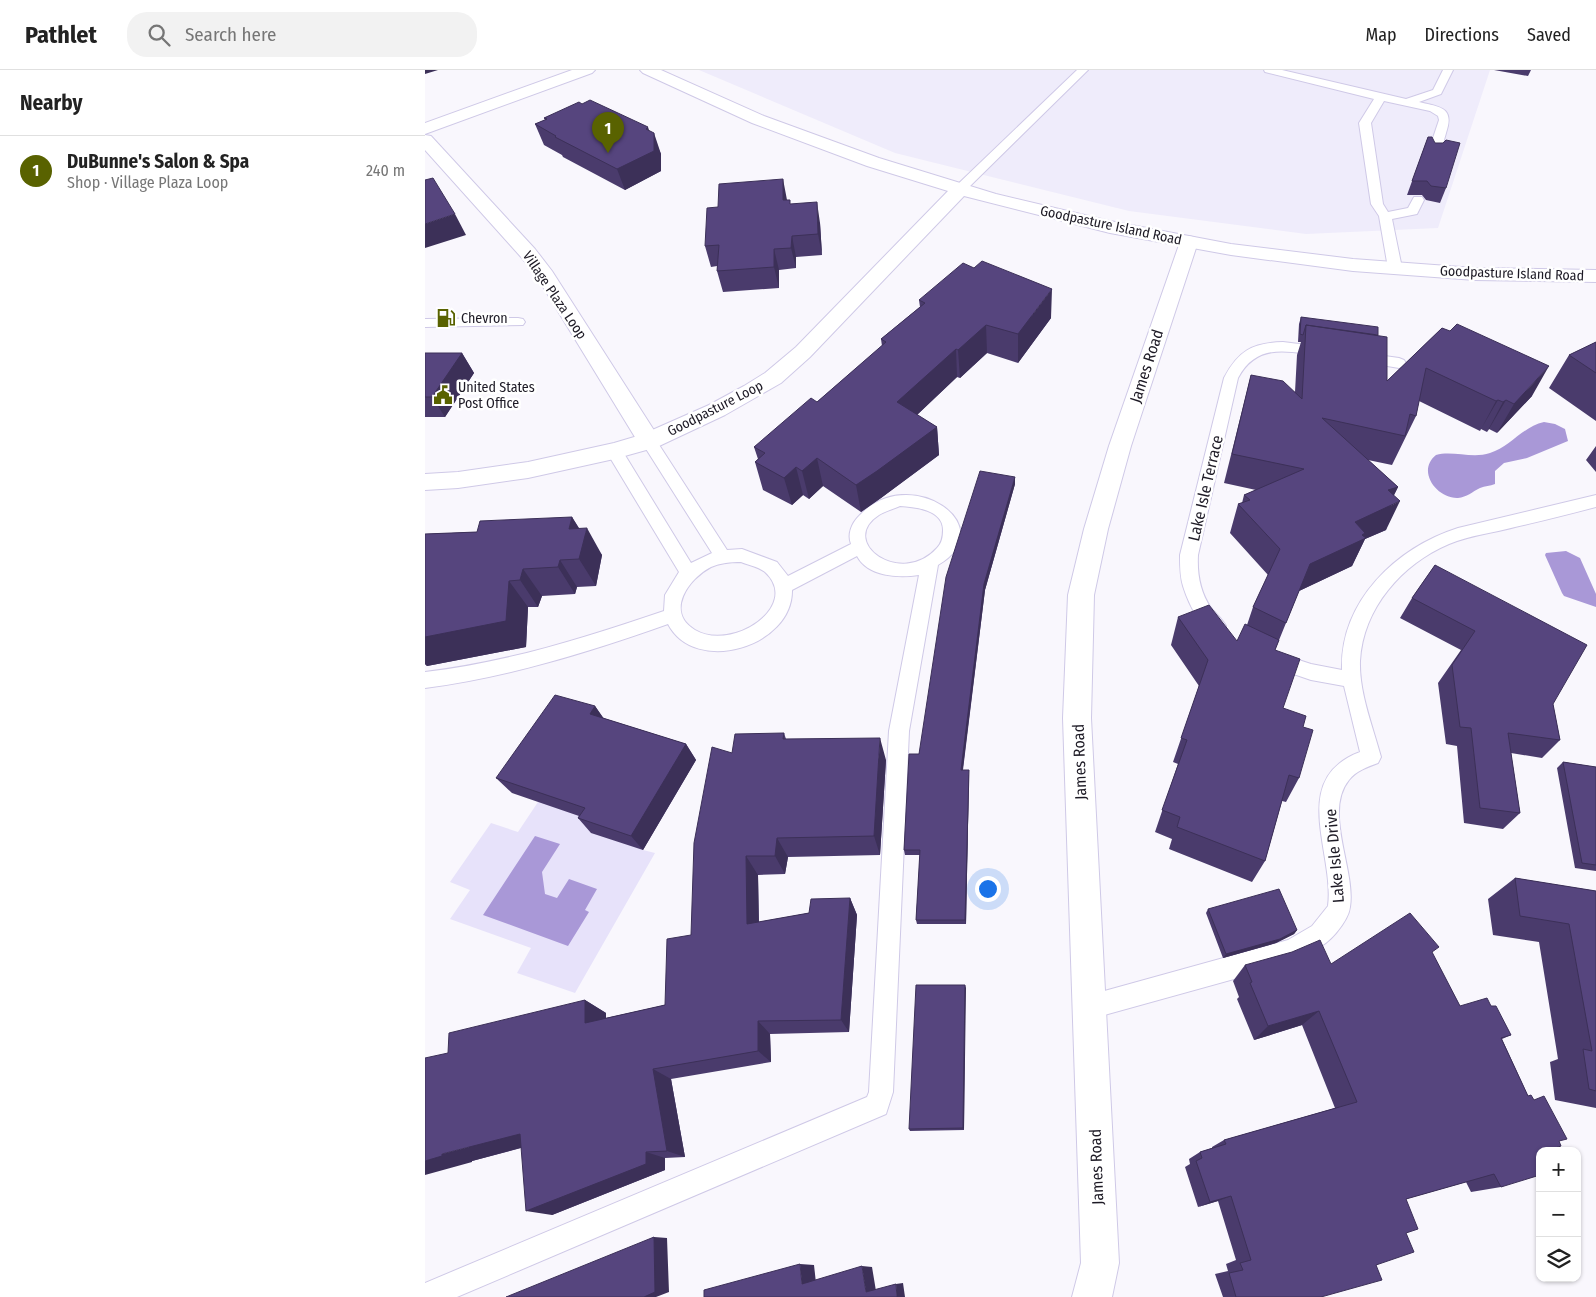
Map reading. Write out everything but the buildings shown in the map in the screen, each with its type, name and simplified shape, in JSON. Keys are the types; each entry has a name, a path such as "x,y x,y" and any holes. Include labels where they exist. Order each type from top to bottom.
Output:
{"street":[{"path":"425,129 587,70"},
{"name":"Goodpasture Island Road","path":"648,70 707,99 794,134 874,163 960,189 1082,220 1189,242 1301,259 1487,274 1596,276"},
{"name":"Village Plaza Loop","path":"425,140 528,253 545,275 649,441"},
{"name":"Goodpasture Loop","path":"425,482 458,480 529,470 614,451 649,441 717,410 773,378 803,352 837,319 960,189"},
{"name":"James Road","path":"1092,1297 1100,1263 1077,718 1081,595 1096,529 1119,446 1189,242"}],"lane":[{"path":"960,189 1083,70"},
{"path":"1269,70 1434,109 1445,117 1434,153"},
{"path":"1407,103 1437,92 1448,70"},
{"path":"1381,97 1365,123 1377,204 1385,216 1395,268"},
{"path":"1385,216 1413,211 1418,200"},
{"path":"425,323 518,322"},
{"name":"Lake Isle Terrace","path":"1228,636 1200,607 1193,592 1188,566 1228,388 1237,366 1255,351 1277,346 1399,363"},
{"path":"649,441 723,557"},
{"path":"614,451 688,574"},
{"path":"899,500 915,501 930,505 939,510 948,520 952,532 950,544 942,555 930,564 914,570 894,570 879,566 867,558 859,547 857,535 861,522 871,512 884,504 899,500"},
{"name":"Lake Isle Drive","path":"1090,1007 1277,956 1307,941 1329,925 1339,909 1340,900 1328,813 1332,792 1342,773 1350,765 1371,757 1353,680 1351,662 1354,639 1370,600 1381,584 1418,552 1444,539 1596,501"},
{"path":"785,586 859,547"},
{"path":"742,556 759,559 779,573 785,586 784,602 777,617 752,637 731,643 711,644 693,639 680,629 672,615 671,602 677,587 688,574 704,563 723,557 742,556"},
{"path":"425,1297 877,1105 881,1092 899,731 930,564"},
{"path":"425,680 504,668 568,651 672,615"},
{"path":"1262,655 1291,666 1353,680"}],"shaded area":[{"path":"699,70 1490,70 1438,228 1306,234 1129,211 895,153"},
{"path":"1544,422 1555,424 1565,429 1568,441 1527,458 1504,463 1495,471 1495,484 1480,488 1458,498 1443,494 1432,483 1428,469 1430,461 1436,455 1449,453 1483,455 1490,453 1504,446 1529,428"},
{"path":"1566,551 1580,558 1596,594 1596,607 1564,596 1562,593 1545,555 1546,553"},
{"path":"582,797 643,850 655,853 575,993 517,973 531,948 450,919 470,890 450,882 491,823 518,832 538,802"},
{"path":"535,836 560,844 542,872 545,894 557,898 569,879 597,889 585,910 589,912 568,946 483,915"}],"place":[{"name":"DuBunne's Salon & Spa","path":"608,153"},
{"name":"Chevron","path":"446,318"},
{"name":"United States Post Office","path":"443,395"}]}
